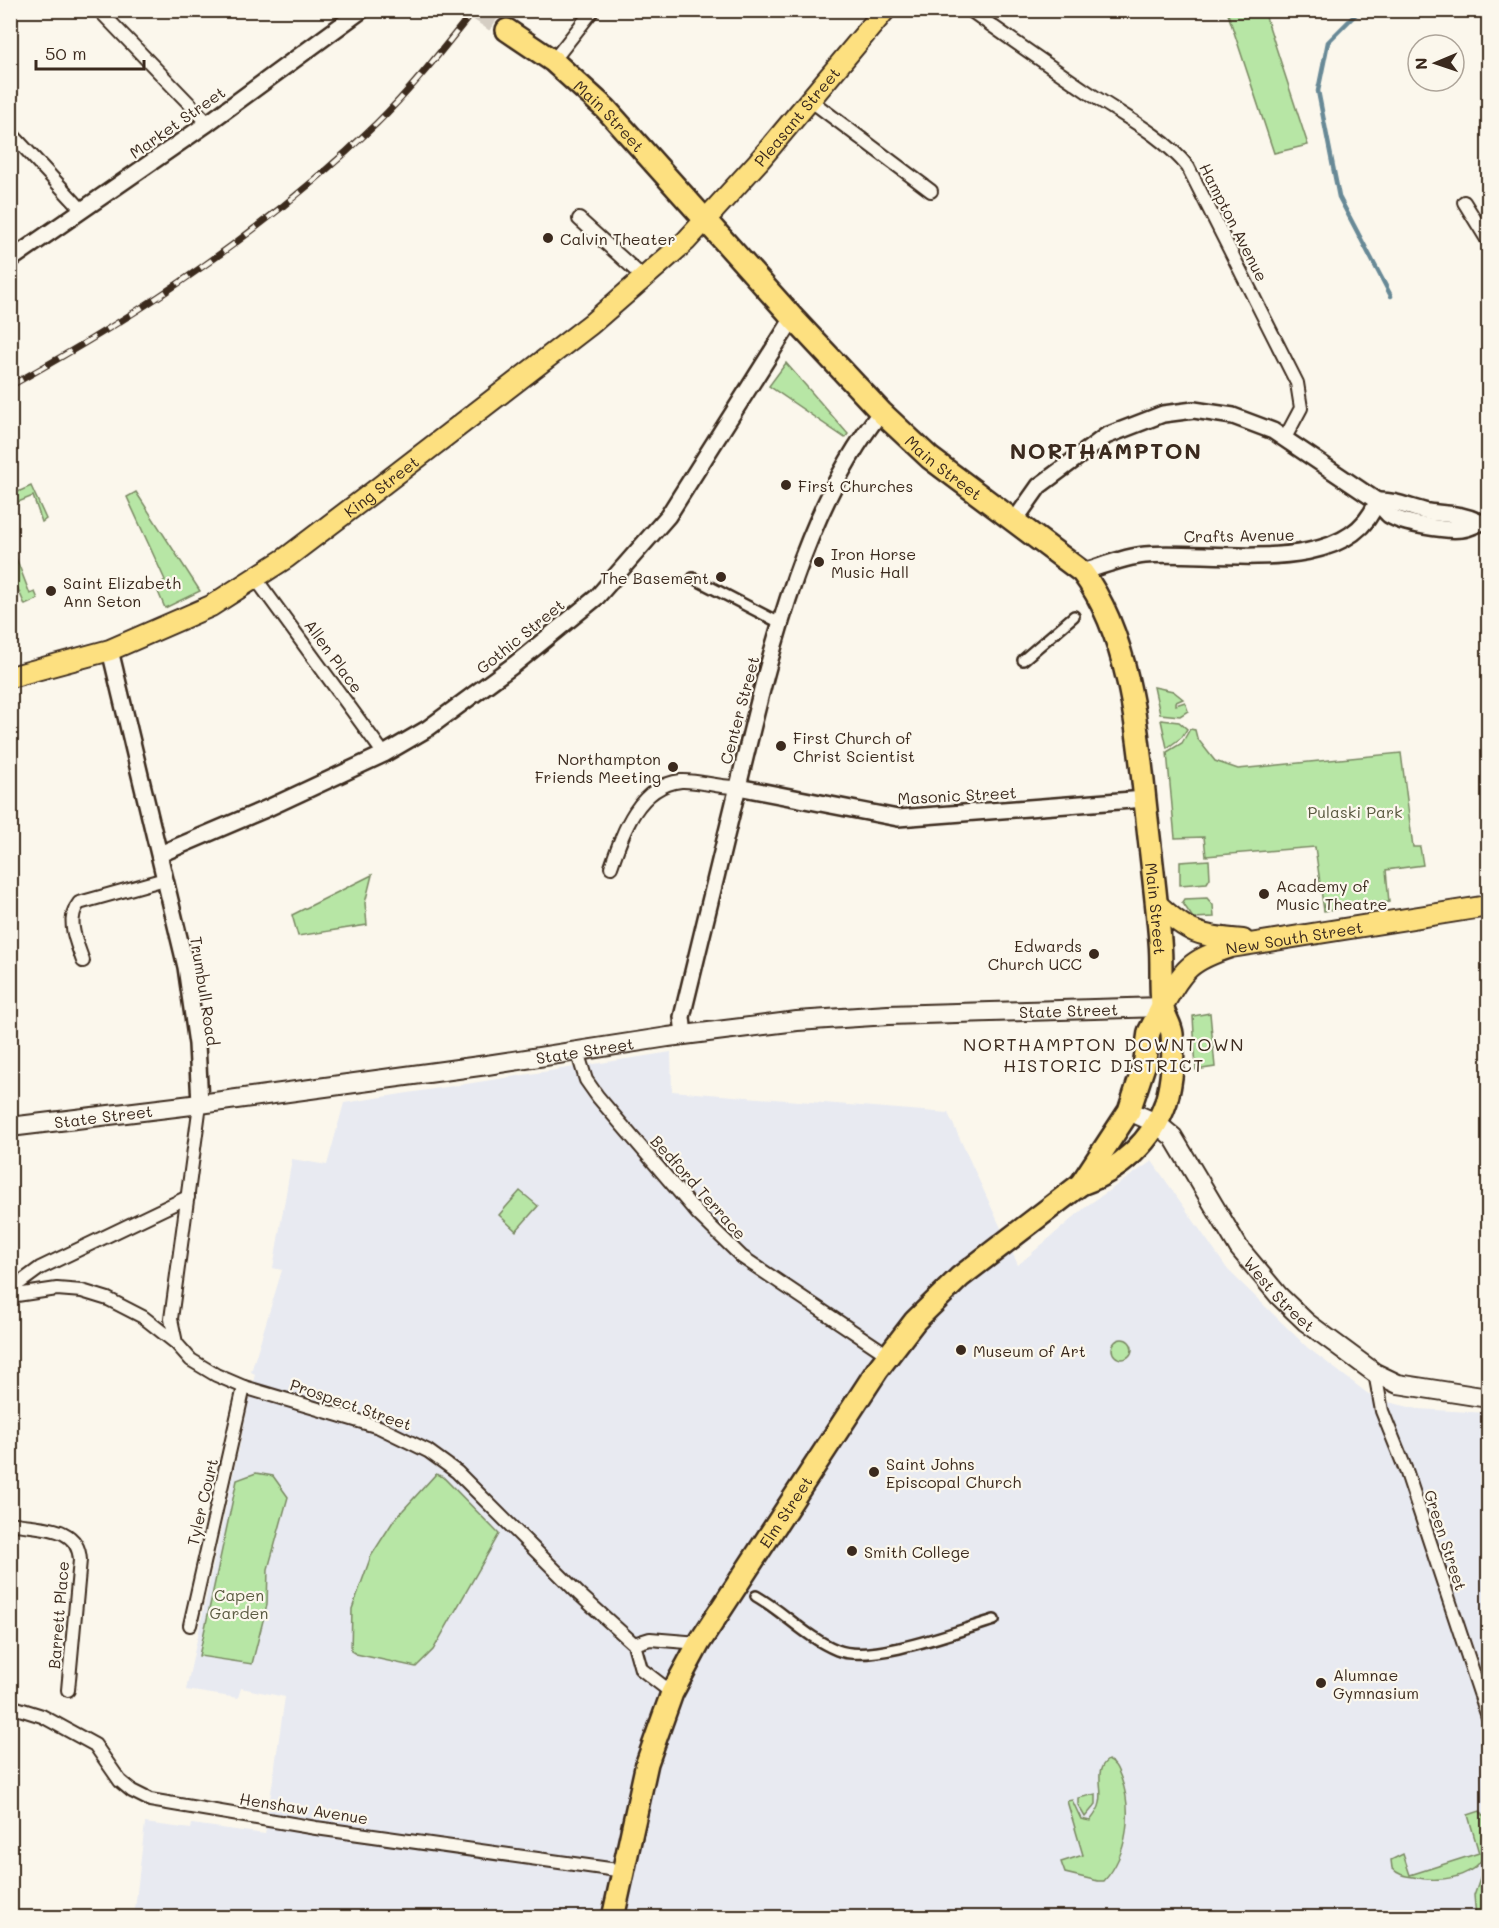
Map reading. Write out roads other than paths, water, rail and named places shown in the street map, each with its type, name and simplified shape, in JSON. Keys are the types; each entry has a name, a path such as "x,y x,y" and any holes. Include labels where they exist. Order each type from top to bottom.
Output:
{"highway":[{"name":"Main Street","path":"507,30 553,61 606,108 793,318 881,412 930,458 1082,572 1103,607 1123,664 1135,719 1156,903 1162,1007 1172,1032 1172,1062 1167,1100 1156,1123"},
{"name":"Main Street","path":"1130,1111 1144,1066 1149,1032 1162,1007"},
{"name":"Elm Street","path":"613,1917 647,1763 672,1693 699,1643 888,1355 921,1313 941,1293 1081,1184 1130,1111"},
{"name":"Elm Street","path":"1081,1184 1104,1176 1139,1146 1156,1123"}],"main road":[{"name":"Pleasant Street","path":"706,221 885,10"},
{"name":"King Street","path":"10,677 110,650 211,606 256,579 591,324 706,221"},
{"path":"1156,903 1177,923 1196,933 1258,941"},
{"name":"New South Street","path":"1162,1007 1181,974 1194,962 1231,947 1488,906"},
{"name":"State Street","path":"10,1127 200,1104 684,1035 839,1017 1162,1007"},
{"name":"West Street","path":"1130,1111 1156,1123 1173,1137 1239,1248 1280,1296 1306,1322 1375,1372 1398,1384 1418,1390 1488,1398"}],"street":[{"path":"99,10 208,123"},
{"name":"Market Street","path":"10,260 208,123 362,10"},
{"path":"553,61 592,10"},
{"name":"Hampton Avenue","path":"970,10 1045,64 1134,120 1163,142 1188,167 1297,383 1301,408 1285,438"},
{"path":"810,100 931,191"},
{"path":"10,132 82,210"},
{"path":"1464,202 1488,241"},
{"path":"579,219 644,278"},
{"name":"Gothic Street","path":"160,854 268,808 384,754 451,713 597,597 668,516 793,318"},
{"path":"1015,520 1039,486 1078,454 1106,436 1163,414 1194,410 1219,413 1260,425 1285,438 1377,501 1389,515 1436,527 1464,529 1484,522"},
{"name":"Center Street","path":"684,1035 682,1017 760,694 803,557 823,508 858,441 881,412"},
{"name":"Crafts Avenue","path":"1082,572 1127,558 1147,555 1265,555 1324,549 1354,533 1372,514 1377,501"},
{"path":"693,578 782,624"},
{"name":"Allen Place","path":"256,579 384,754"},
{"path":"1023,660 1074,616"},
{"name":"Trumbull Road","path":"110,650 160,854 192,1003 200,1104 171,1319 176,1343"},
{"path":"610,867 633,813 649,796 666,784 684,781 719,788 738,787"},
{"name":"Masonic Street","path":"738,787 898,818 1145,799"},
{"path":"83,961 72,922 73,912 79,903 165,879"},
{"name":"Bedford Terrace","path":"577,1051 586,1080 598,1097 712,1230 758,1269 888,1355"},
{"path":"10,1290 40,1268 188,1197"},
{"name":"Prospect Street","path":"10,1296 57,1289 95,1294 143,1317 176,1343 191,1360 216,1375 244,1387 379,1427 438,1457 457,1472 579,1594 634,1644 641,1669 672,1693"},
{"name":"Green Street","path":"1375,1372 1382,1411 1407,1473 1488,1717"},
{"name":"Tyler Court","path":"190,1625 244,1387"},
{"name":"Barrett Place","path":"10,1523 66,1533 78,1544 80,1560 68,1690"},
{"path":"756,1596 775,1606 821,1641 843,1652 893,1649 994,1620"},
{"path":"634,1644 650,1639 699,1643"},
{"name":"Henshaw Avenue","path":"10,1706 42,1716 95,1745 120,1780 132,1791 150,1800 316,1828 624,1871"}],"waterway":[{"path":"1360,10 1328,42 1318,91 1339,197 1391,296"}],"tunnel":[{"path":"478,10 507,30"}],"railway":[{"path":"10,386 155,299 248,234 292,199 389,111 427,69 474,10"}],"place":[{"name":"Calvin Theater","path":"548,238"},
{"name":"First Churches","path":"786,485"},
{"name":"Iron Horse Music Hall","path":"819,562"},
{"name":"The Basement","path":"721,577"},
{"name":"Saint Elizabeth Ann Seton","path":"51,591"},
{"name":"First Church of Christ Scientist","path":"781,746"},
{"name":"Northampton Friends Meeting","path":"673,767"},
{"name":"Academy of Music Theatre","path":"1264,894"},
{"name":"Edwards Church UCC","path":"1094,954"},
{"name":"Museum of Art","path":"961,1350"},
{"name":"Saint Johns Episcopal Church","path":"874,1472"},
{"name":"Smith College","path":"852,1551"},
{"name":"Alumnae Gymnasium","path":"1321,1683"}],"district":[{"name":"NORTHAMPTON","path":"1106,450"},
{"name":"NORTHAMPTON DOWNTOWN HISTORIC DISTRICT","path":"1104,1054"}],"park label":[{"name":"Pulaski Park","path":"1355,811"},
{"name":"Capen Garden","path":"239,1603"}]}
